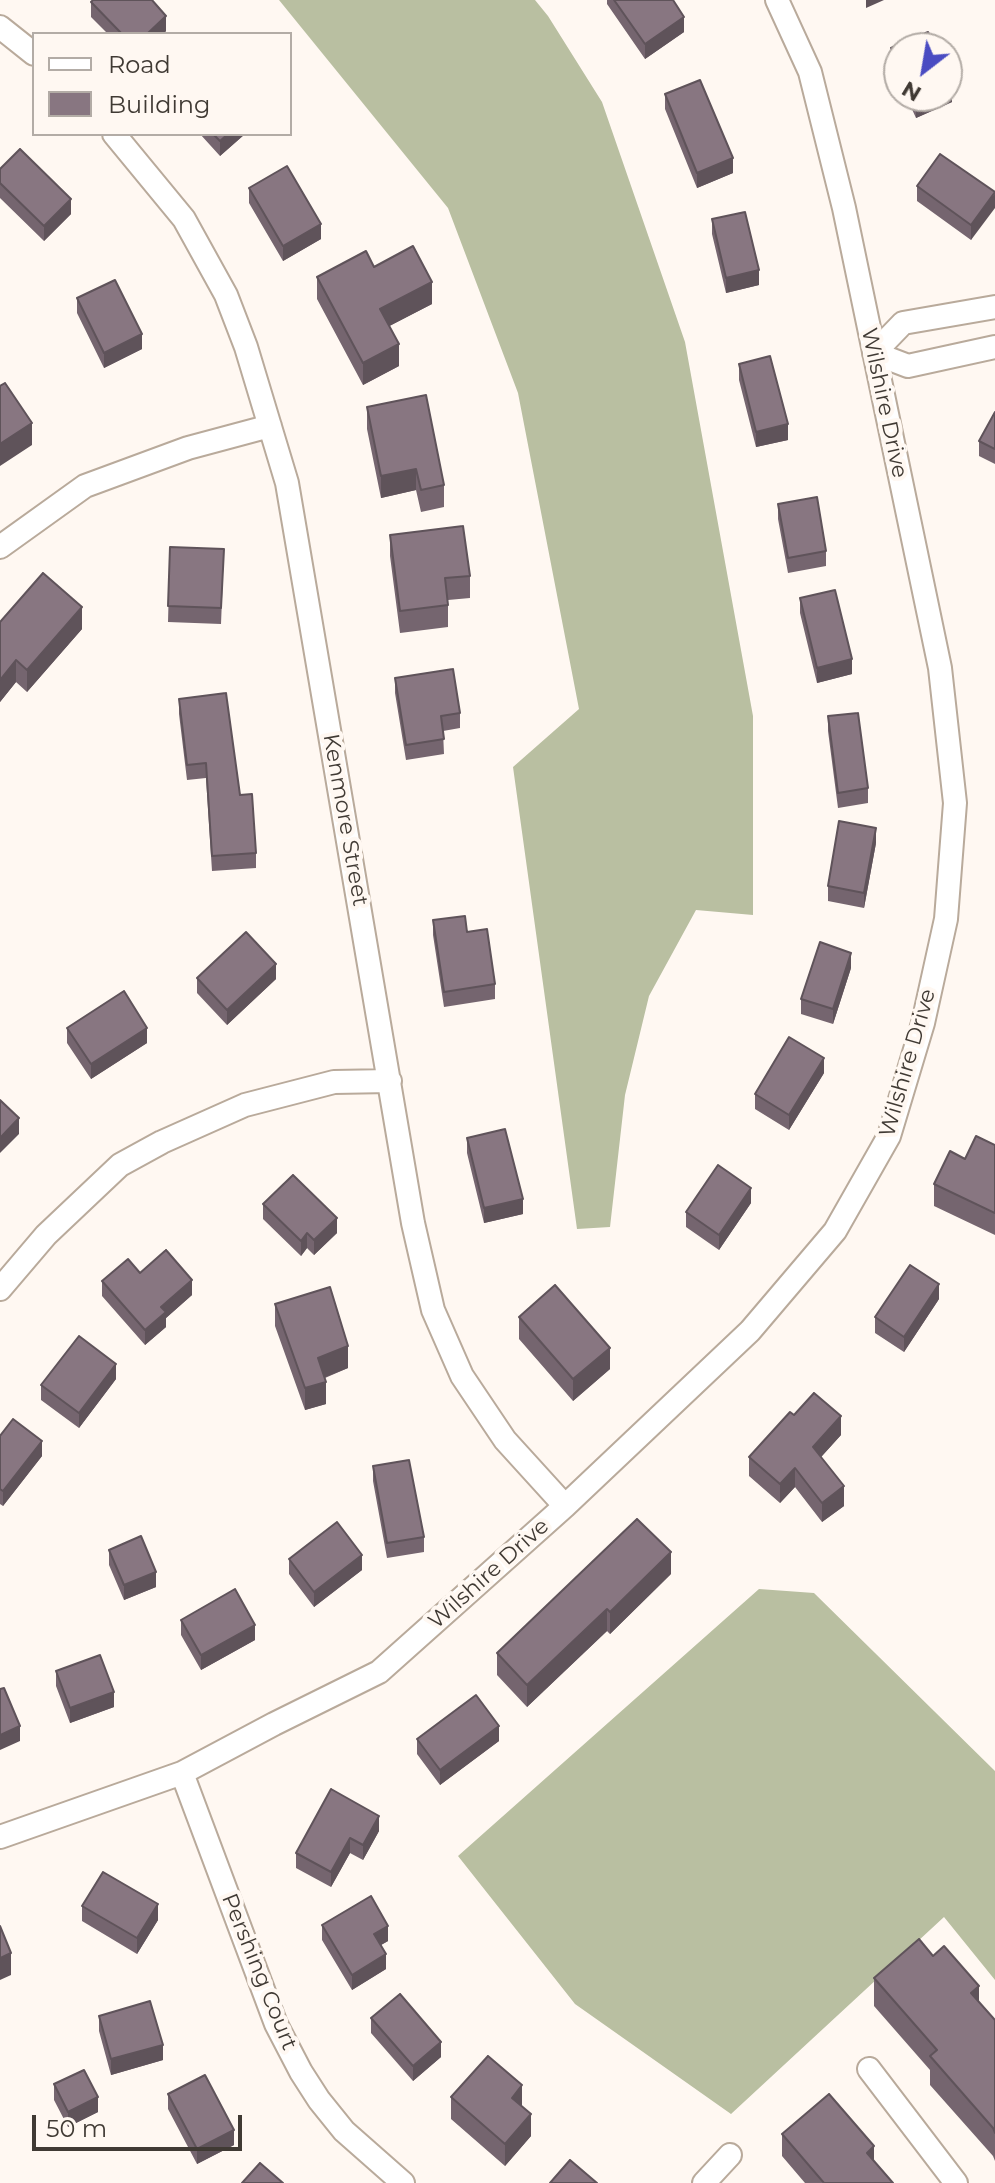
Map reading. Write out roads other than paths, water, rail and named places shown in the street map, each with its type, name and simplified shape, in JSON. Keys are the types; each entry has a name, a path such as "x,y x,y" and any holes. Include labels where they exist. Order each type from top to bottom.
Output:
{"street":[{"name":"Wilshire Drive","path":"0,1837 182,1773 379,1672 565,1506 750,1331 835,1231 889,1136 923,1023 946,919 955,803 940,668 844,208 810,72 777,0"},
{"path":"0,27 32,52"},
{"name":"Kenmore Street","path":"116,136 184,219 226,295 246,347 287,483 413,1223 433,1310 462,1376 496,1427 565,1506"},
{"path":"995,307 903,323 874,353 908,366 995,347"},
{"path":"0,547 85,486 188,448 270,426"},
{"path":"0,1289 46,1235 120,1165 162,1142 245,1105 319,1085 390,1081"},
{"name":"Pershing Court","path":"182,1773 276,2024 301,2072 344,2131 403,2183"},
{"path":"869,2069 956,2183"},
{"path":"704,2183 730,2155"}]}
